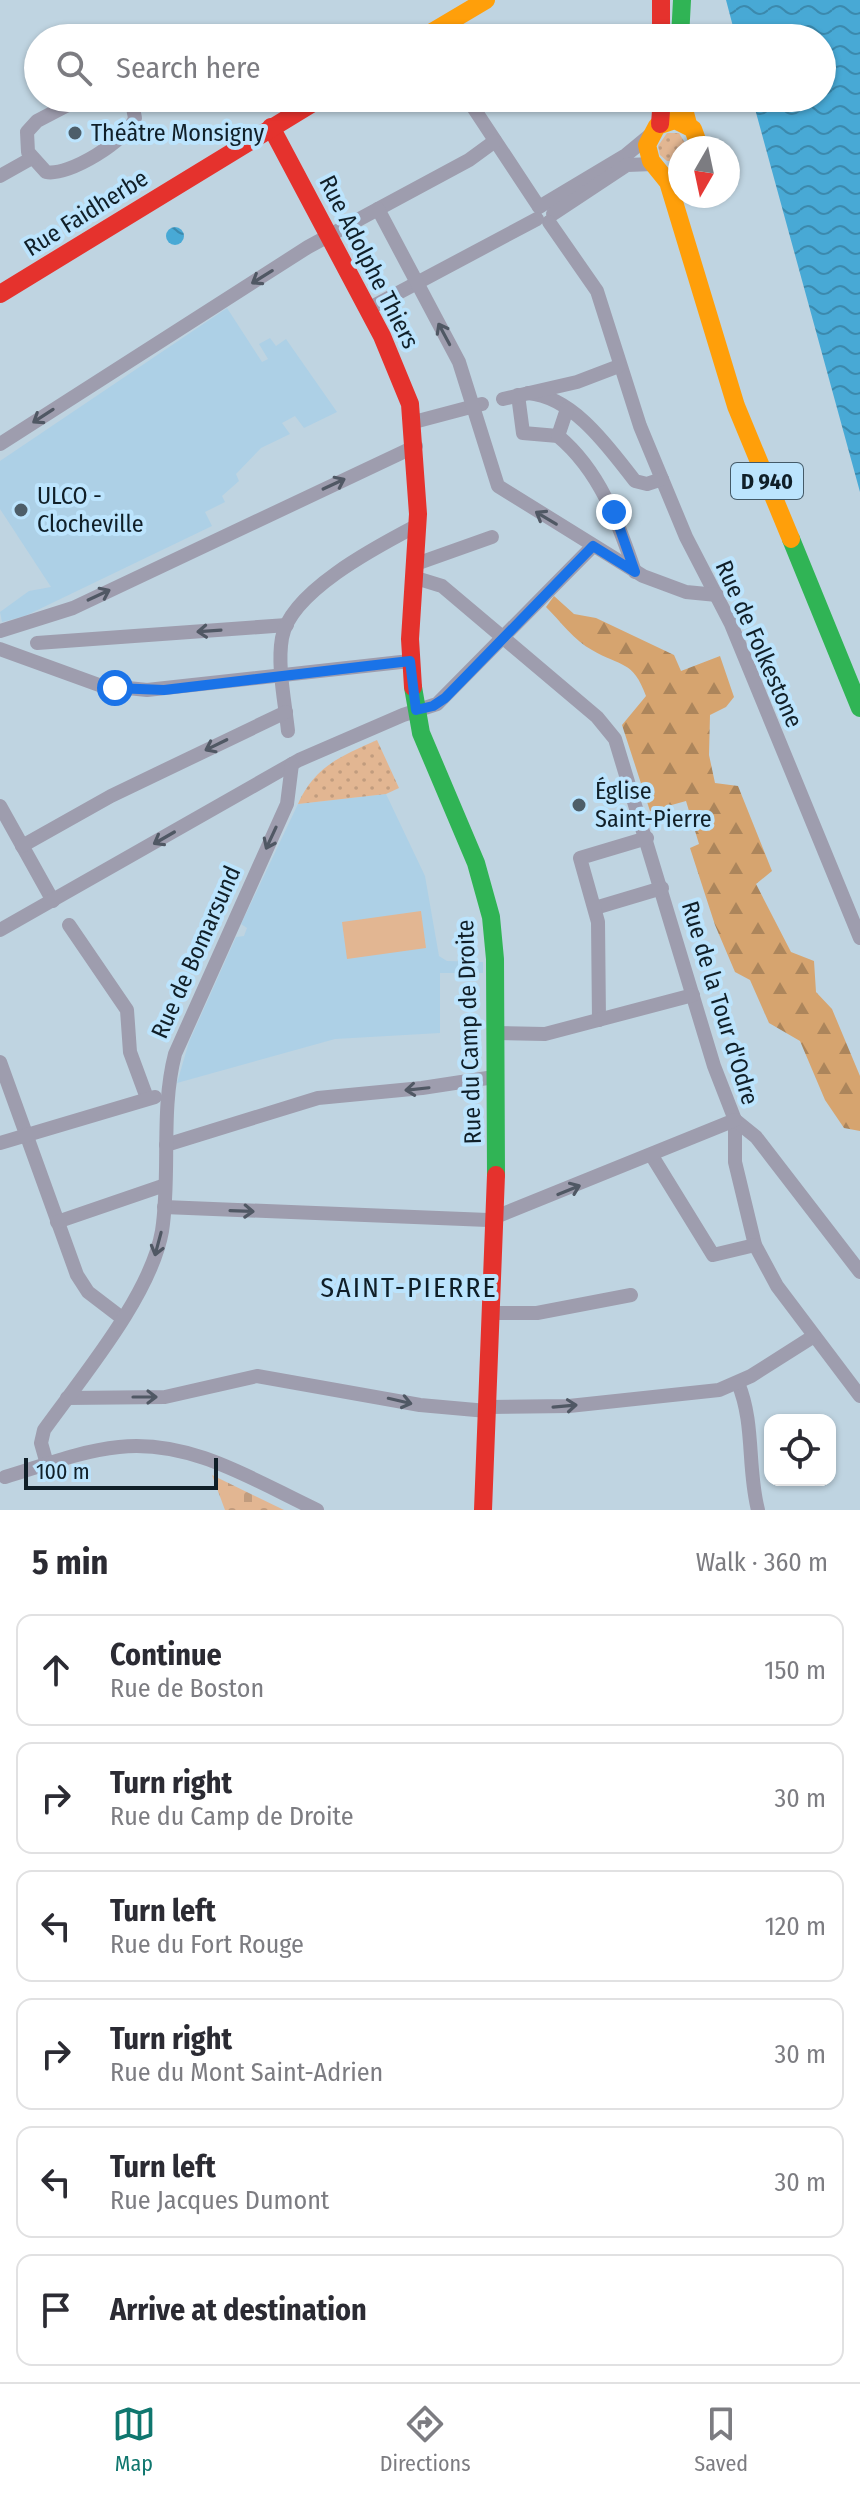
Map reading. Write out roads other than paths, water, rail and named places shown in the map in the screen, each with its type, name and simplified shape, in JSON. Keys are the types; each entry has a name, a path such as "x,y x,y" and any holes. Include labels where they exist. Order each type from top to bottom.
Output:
{"street":[{"path":"447,24 486,0"},
{"path":"661,0 661,24"},
{"path":"681,24 682,0"},
{"path":"55,112 33,124 26,137 32,158 46,172 58,173 100,152 130,130 135,112"},
{"name":"Rue Faidherbe","path":"0,294 297,112"},
{"name":"Rue de Folkestone","path":"476,112 595,286 619,366 662,479 717,595 860,938"},
{"path":"659,112 647,148 665,169"},
{"path":"685,112 688,124 697,136"},
{"path":"545,214 655,130 675,120 688,124"},
{"name":"Rue Adolphe Thiers","path":"271,127 396,365 414,422"},
{"path":"0,444 329,235 469,160 495,141"},
{"path":"0,176 32,158"},
{"path":"368,309 545,214 627,165 665,169"},
{"name":"D 940","path":"665,169 736,406 860,708"},
{"name":"D 940","path":"688,208 691,248"},
{"path":"378,209 459,362 478,405 485,448 494,477 502,490 635,572 670,587 717,595"},
{"path":"516,396 577,382 619,366"},
{"path":"516,396 547,398 567,409 594,432 635,481 647,484 662,479"},
{"path":"516,396 523,433 558,436 578,456 611,505 635,572"},
{"path":"414,422 478,405"},
{"path":"558,436 567,409"},
{"name":"Rue du Camp de Droite","path":"414,422 418,525 410,661 416,710 427,749 476,863 489,908 495,959 496,1218 483,1510"},
{"path":"32,660 47,624 73,608 416,446"},
{"path":"288,731 282,641 287,625 336,572 418,525"},
{"path":"416,571 492,537"},
{"path":"0,930 299,761 441,701 593,546"},
{"path":"416,571 439,583 503,637"},
{"path":"0,631 73,608"},
{"path":"37,643 287,625"},
{"name":"Rue de la Tour d'Odre","path":"503,637 597,717 615,739 693,995 735,1120 735,1162 755,1245 777,1286 860,1396"},
{"path":"0,649 99,685 123,689 164,690 410,661"},
{"path":"22,846 111,796 286,712"},
{"name":"Rue de Bomarsund","path":"47,1464 42,1435 122,1318 152,1265 161,1238 167,1096 177,1046 287,804 299,761"},
{"path":"0,806 53,901"},
{"path":"599,1020 599,929 580,858 647,838"},
{"path":"595,908 662,888"},
{"path":"69,925 127,1010 130,1052 147,1098"},
{"path":"494,1033 545,1034 693,995"},
{"path":"0,1062 82,1285 122,1318"},
{"path":"166,1145 326,1096 422,1088 494,1077"},
{"path":"0,1143 147,1098 167,1096"},
{"path":"164,1207 496,1218 735,1120 756,1137 860,1272"},
{"path":"652,1156 713,1255 755,1245"},
{"path":"57,1222 165,1185"},
{"path":"493,1313 537,1313 631,1295"},
{"path":"67,1398 165,1397 253,1376 414,1404 487,1409 569,1406 719,1390 738,1383 814,1336"},
{"path":"738,1383 749,1413 752,1479 758,1510"},
{"path":"2,1480 47,1464 117,1447 165,1448 208,1459 317,1510"}],"water":[{"path":"726,0 860,0 860,492 756,112 836,112 836,24 732,24"},
{"path":"171,227 179,227 184,236 182,243 171,245 166,240 166,232"}],"place":[{"name":"Théâtre Monsigny","path":"75,133"},
{"name":"ULCO - Clocheville","path":"21,510"},
{"name":"Église Saint-Pierre","path":"579,805"}],"district":[{"name":"SAINT-PIERRE","path":"409,1287"}]}
